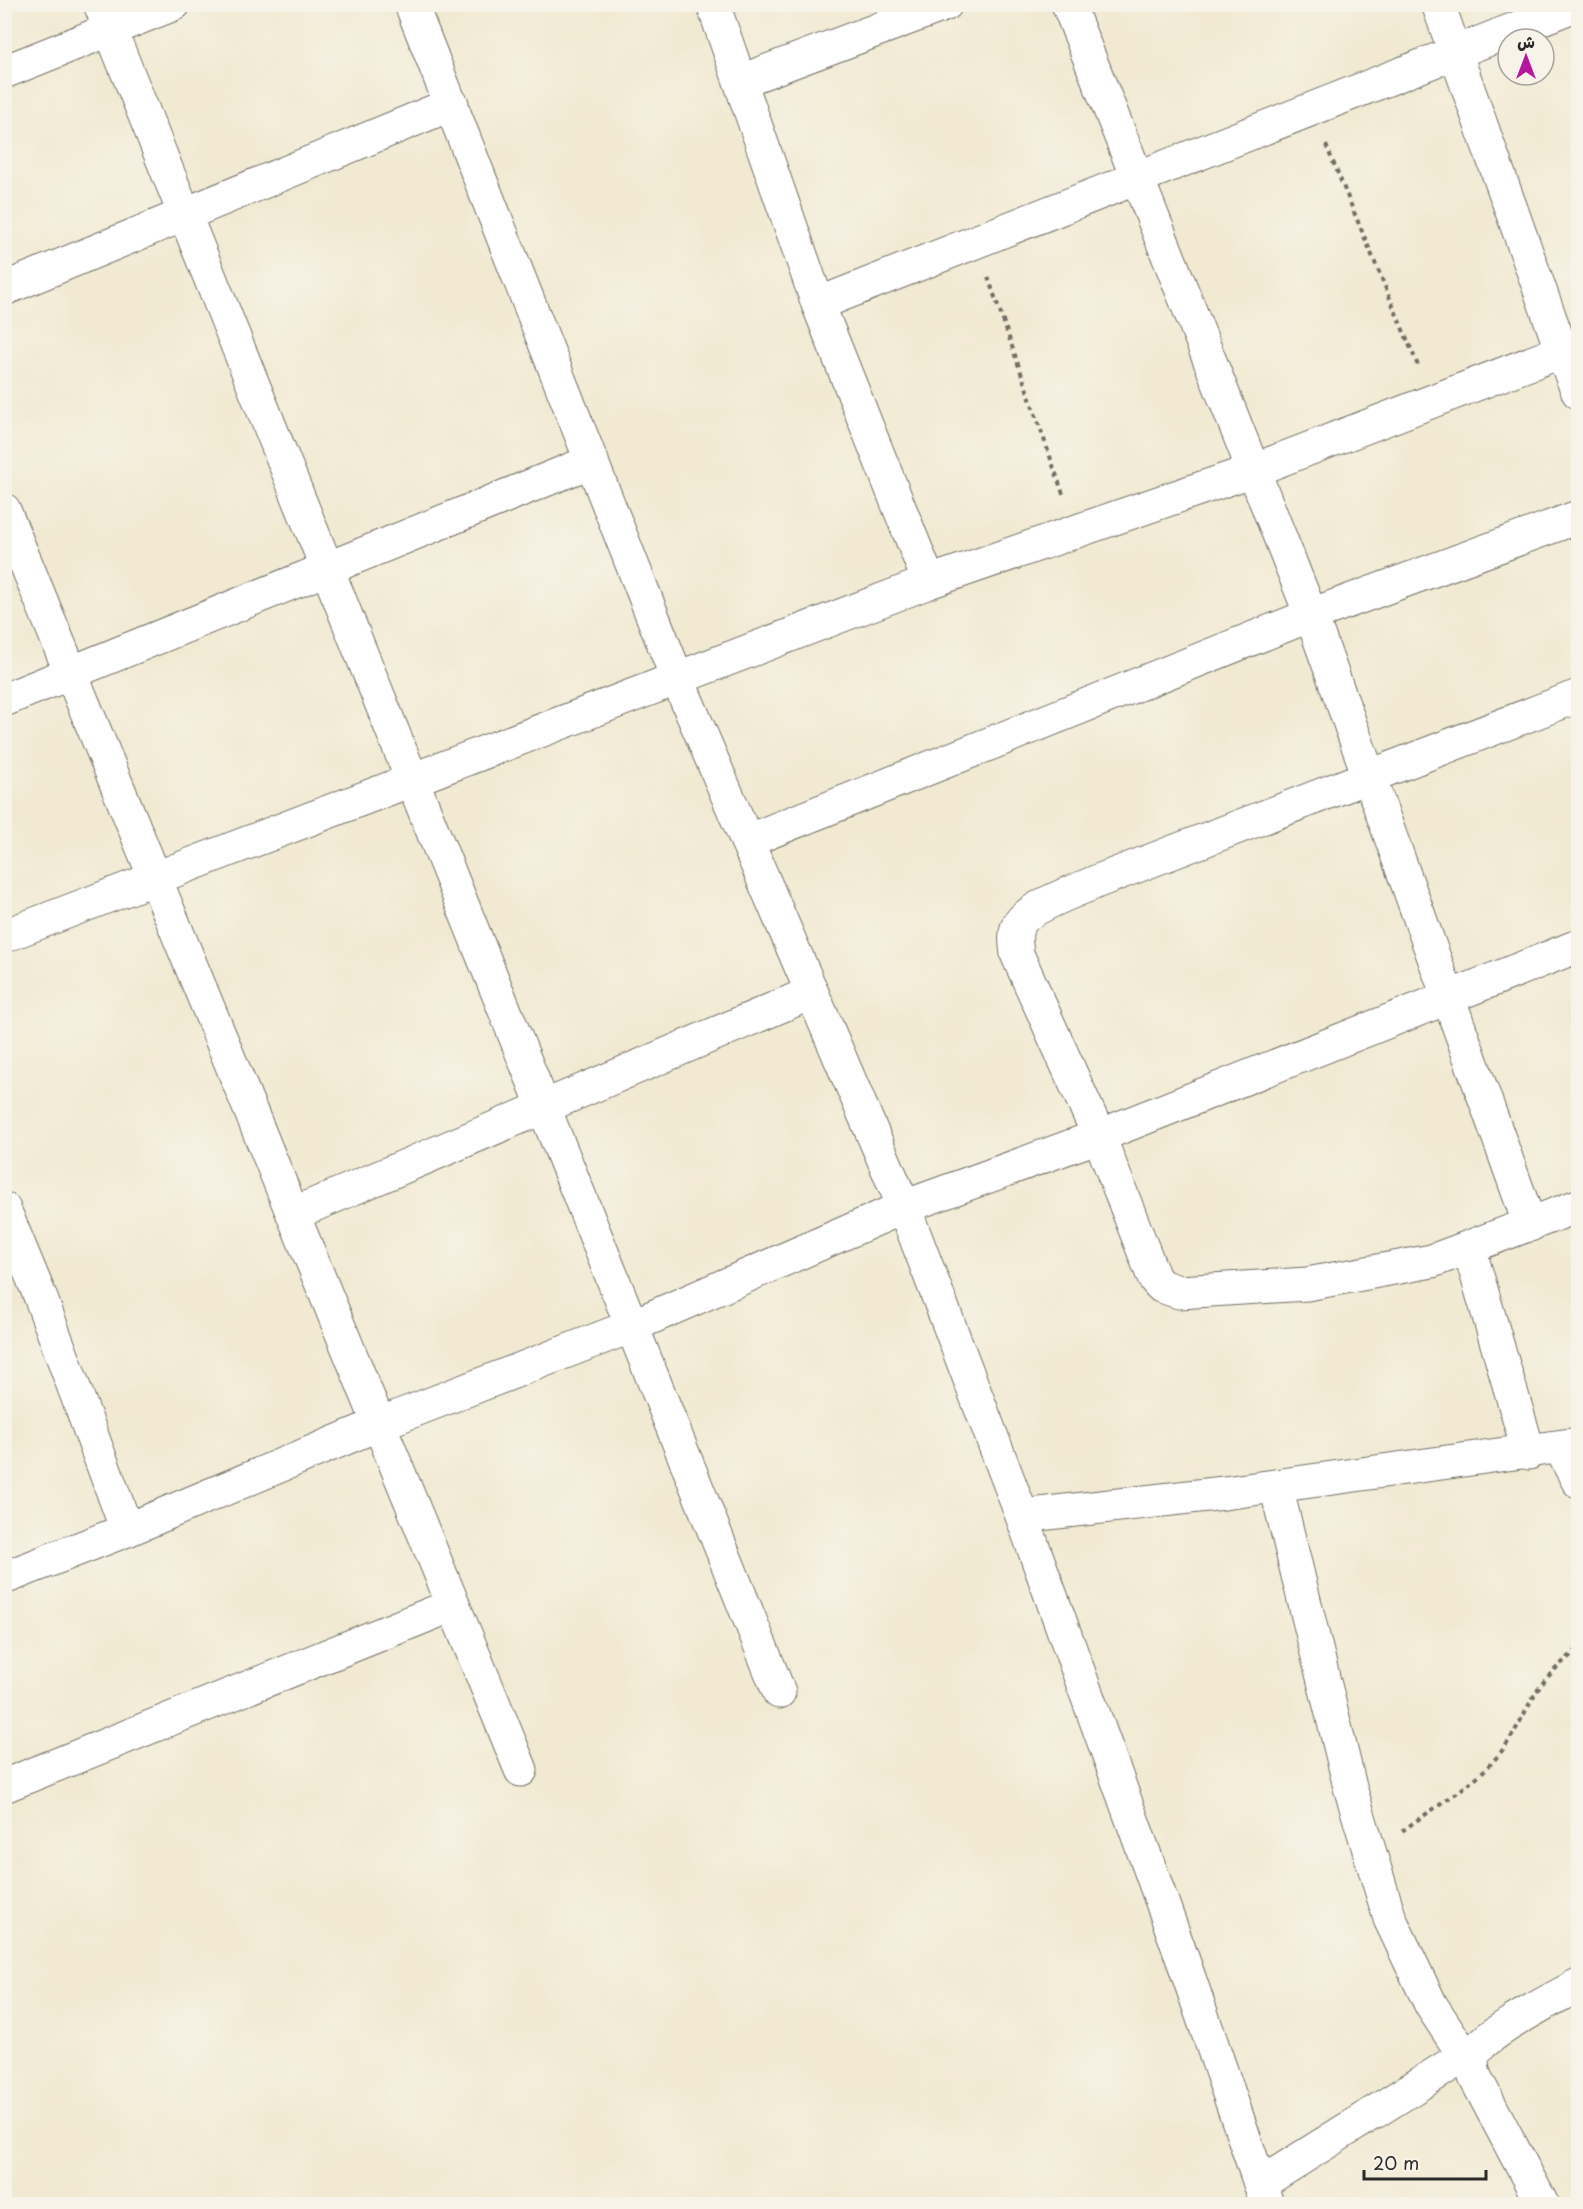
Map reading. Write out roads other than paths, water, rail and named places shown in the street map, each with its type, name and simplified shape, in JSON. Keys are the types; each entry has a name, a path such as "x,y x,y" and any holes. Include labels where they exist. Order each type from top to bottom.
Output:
{"street":[{"path":"4,72 106,18 174,4"},
{"path":"411,4 677,678 904,1207 1022,1516 1184,1963 1264,2194 1468,2062 1489,2038 1578,1985"},
{"path":"713,4 818,304 929,582"},
{"path":"741,81 946,4"},
{"path":"1068,4 1311,615 1530,1225"},
{"path":"1438,4 1570,349 1578,392"},
{"path":"818,304 1312,111 1578,4"},
{"path":"106,18 779,1692"},
{"path":"4,289 452,104"},
{"path":"4,936 929,582 1254,470 1570,349"},
{"path":"4,700 592,461"},
{"path":"4,510 521,1770"},
{"path":"747,841 1311,615 1578,517"},
{"path":"1578,696 1098,881 1033,911 1023,918 1016,936 1017,954 1099,1136 1154,1278 1171,1291 1202,1292 1307,1284 1422,1263 1469,1248 1578,1206"},
{"path":"4,1578 127,1530 379,1424 632,1326 904,1207 1099,1136 1578,946"},
{"path":"293,1214 812,993"},
{"path":"4,1209 40,1296 127,1530"},
{"path":"1469,1248 1529,1453"},
{"path":"1022,1516 1276,1486 1569,1446 1578,1481"},
{"path":"1276,1486 1338,1741 1390,1919 1410,1967 1431,2005 1468,2062 1542,2205"},
{"path":"4,1786 453,1605"}]}
